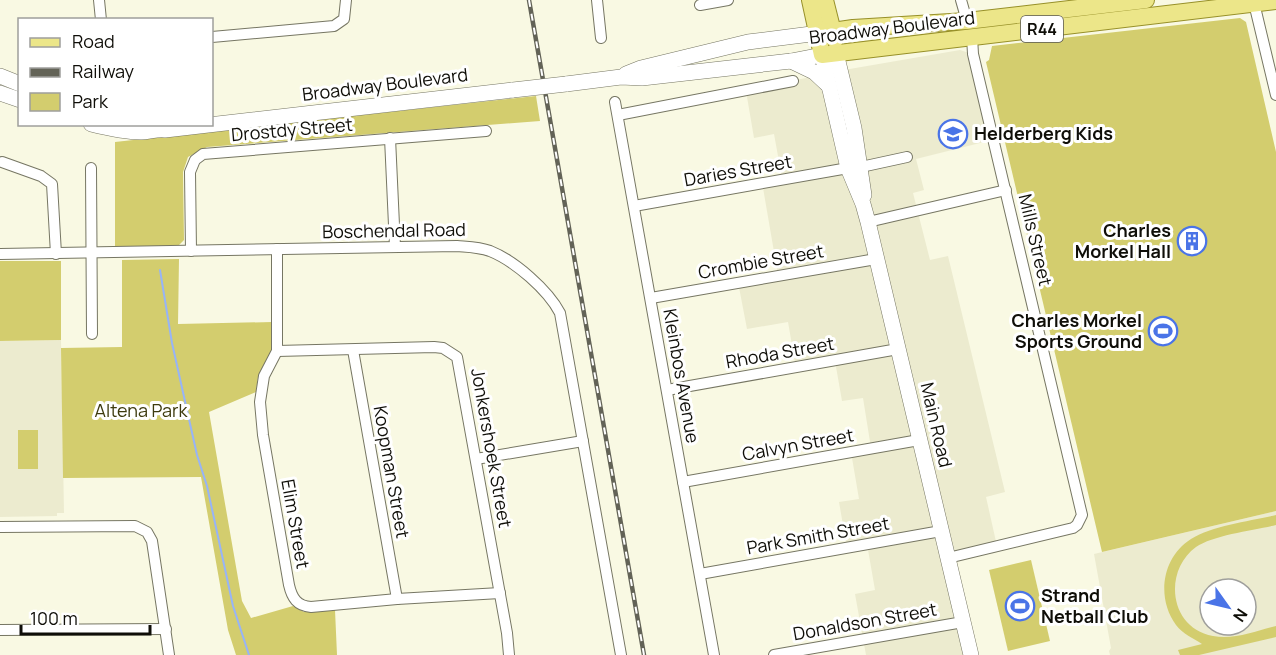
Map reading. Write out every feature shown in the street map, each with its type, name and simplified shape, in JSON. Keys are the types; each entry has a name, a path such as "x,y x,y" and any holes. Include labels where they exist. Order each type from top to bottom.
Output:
{"main road":[{"name":"Main Road","path":"810,0 826,32"},
{"name":"Main Road","path":"825,0 829,54 971,655"},
{"name":"Broadway Boulevard","path":"213,124 621,77 642,78 972,38 1146,0"},
{"name":"Broadway Boulevard","path":"621,77 641,68 748,42 826,32 1109,8 1276,1"},
{"name":"Main Road","path":"829,54 829,86 855,168"},
{"path":"790,61 819,75 829,86"},
{"path":"0,76 18,83"},
{"path":"0,93 18,99"},
{"name":"Broadway Boulevard","path":"102,126 136,132 147,127 165,130 200,126"}],"street":[{"path":"99,0 101,18"},
{"path":"213,37 334,26 344,18 346,0"},
{"path":"597,0 601,38"},
{"path":"700,5 728,0"},
{"path":"961,0 967,21"},
{"path":"1254,3 1276,96"},
{"name":"Mills Street","path":"948,558 1073,528 1080,520 1082,509 973,54 972,38"},
{"path":"618,115 793,81"},
{"name":"Kleinbos Avenue","path":"615,102 714,655"},
{"name":"Drostdy Street","path":"191,251 190,172 192,163 198,156 207,153 486,131"},
{"path":"390,138 395,247"},
{"name":"Daries Street","path":"634,206 907,157"},
{"path":"2,162 41,176 52,184 56,254"},
{"path":"91,168 92,334"},
{"path":"868,222 1006,190"},
{"name":"Boschendal Road","path":"0,254 457,246 488,250 500,256 520,269 550,297 560,313 621,655"},
{"name":"Elim Street","path":"277,249 277,351 264,376 260,402 262,435 291,592 298,604 304,607 500,593"},
{"name":"Crombie Street","path":"651,298 876,259"},
{"name":"Jonkershoek Street","path":"277,351 434,347 450,351 457,357 507,633 509,655"},
{"name":"Rhoda Street","path":"667,390 898,349"},
{"name":"Koopman Street","path":"353,350 397,599"},
{"name":"Calvyn Street","path":"683,482 920,440"},
{"path":"476,459 583,441"},
{"path":"0,527 130,526 143,529 152,541 169,655"},
{"name":"Park Smith Street","path":"700,574 941,531"},
{"name":"Donaldson Street","path":"774,655 963,622"},
{"path":"0,630 166,629"}],"shaded area":[{"path":"960,50 972,54 988,141 916,159 924,190 913,193 930,260 948,256 1005,492 986,497 997,546 946,558 969,655 866,655 855,594 875,590 867,544 847,548 839,502 859,499 851,452 871,448 863,398 842,401 835,361 796,368 788,322 747,329 738,282 778,275 762,182 782,178 774,134 754,138 746,91 838,71"},
{"path":"61,340 64,513 57,513 57,516 0,517 0,341"},
{"path":"1276,511 1276,655 1110,655 1111,648 1094,554"}],"green space":[{"name":"Charles Morkel Sports Ground","path":"1240,18 1246,22 1276,152 1276,511 1102,552 986,62 989,60 992,46"},
{"path":"536,96 540,121 207,147 188,157 183,172 184,240 178,246 115,247 115,142"},
{"name":"Altena Park","path":"179,259 178,324 272,322 272,350 258,377 256,392 209,412 242,601 251,618 293,606 304,612 335,610 337,655 236,655 228,630 201,477 63,478 61,348 122,347 122,260"},
{"path":"0,261 61,261 61,340 0,341"},
{"path":"18,430 38,430 38,469 18,469"},
{"path":"1276,515 1276,525 1223,536 1203,543 1185,557 1175,584 1180,611 1187,622 1198,631 1198,637 1258,637 1258,631 1276,626 1276,637 1199,655 1180,655 1178,650 1202,644 1179,628 1170,614 1164,591 1168,567 1181,547 1191,539 1221,527"},
{"name":"Strand Netball Club","path":"1031,560 1050,641 1008,651 989,570"}],"waterway":[{"path":"160,270 172,343 197,455 207,486 233,606 249,655"}],"railway":[{"path":"529,0 644,655"}],"place":[{"name":"Helderberg Kids","path":"953,134"},
{"name":"Charles Morkel Hall","path":"1192,241"},
{"name":"Charles Morkel Sports Ground","path":"1163,331"},
{"name":"Strand Netball Club","path":"1020,606"}]}
